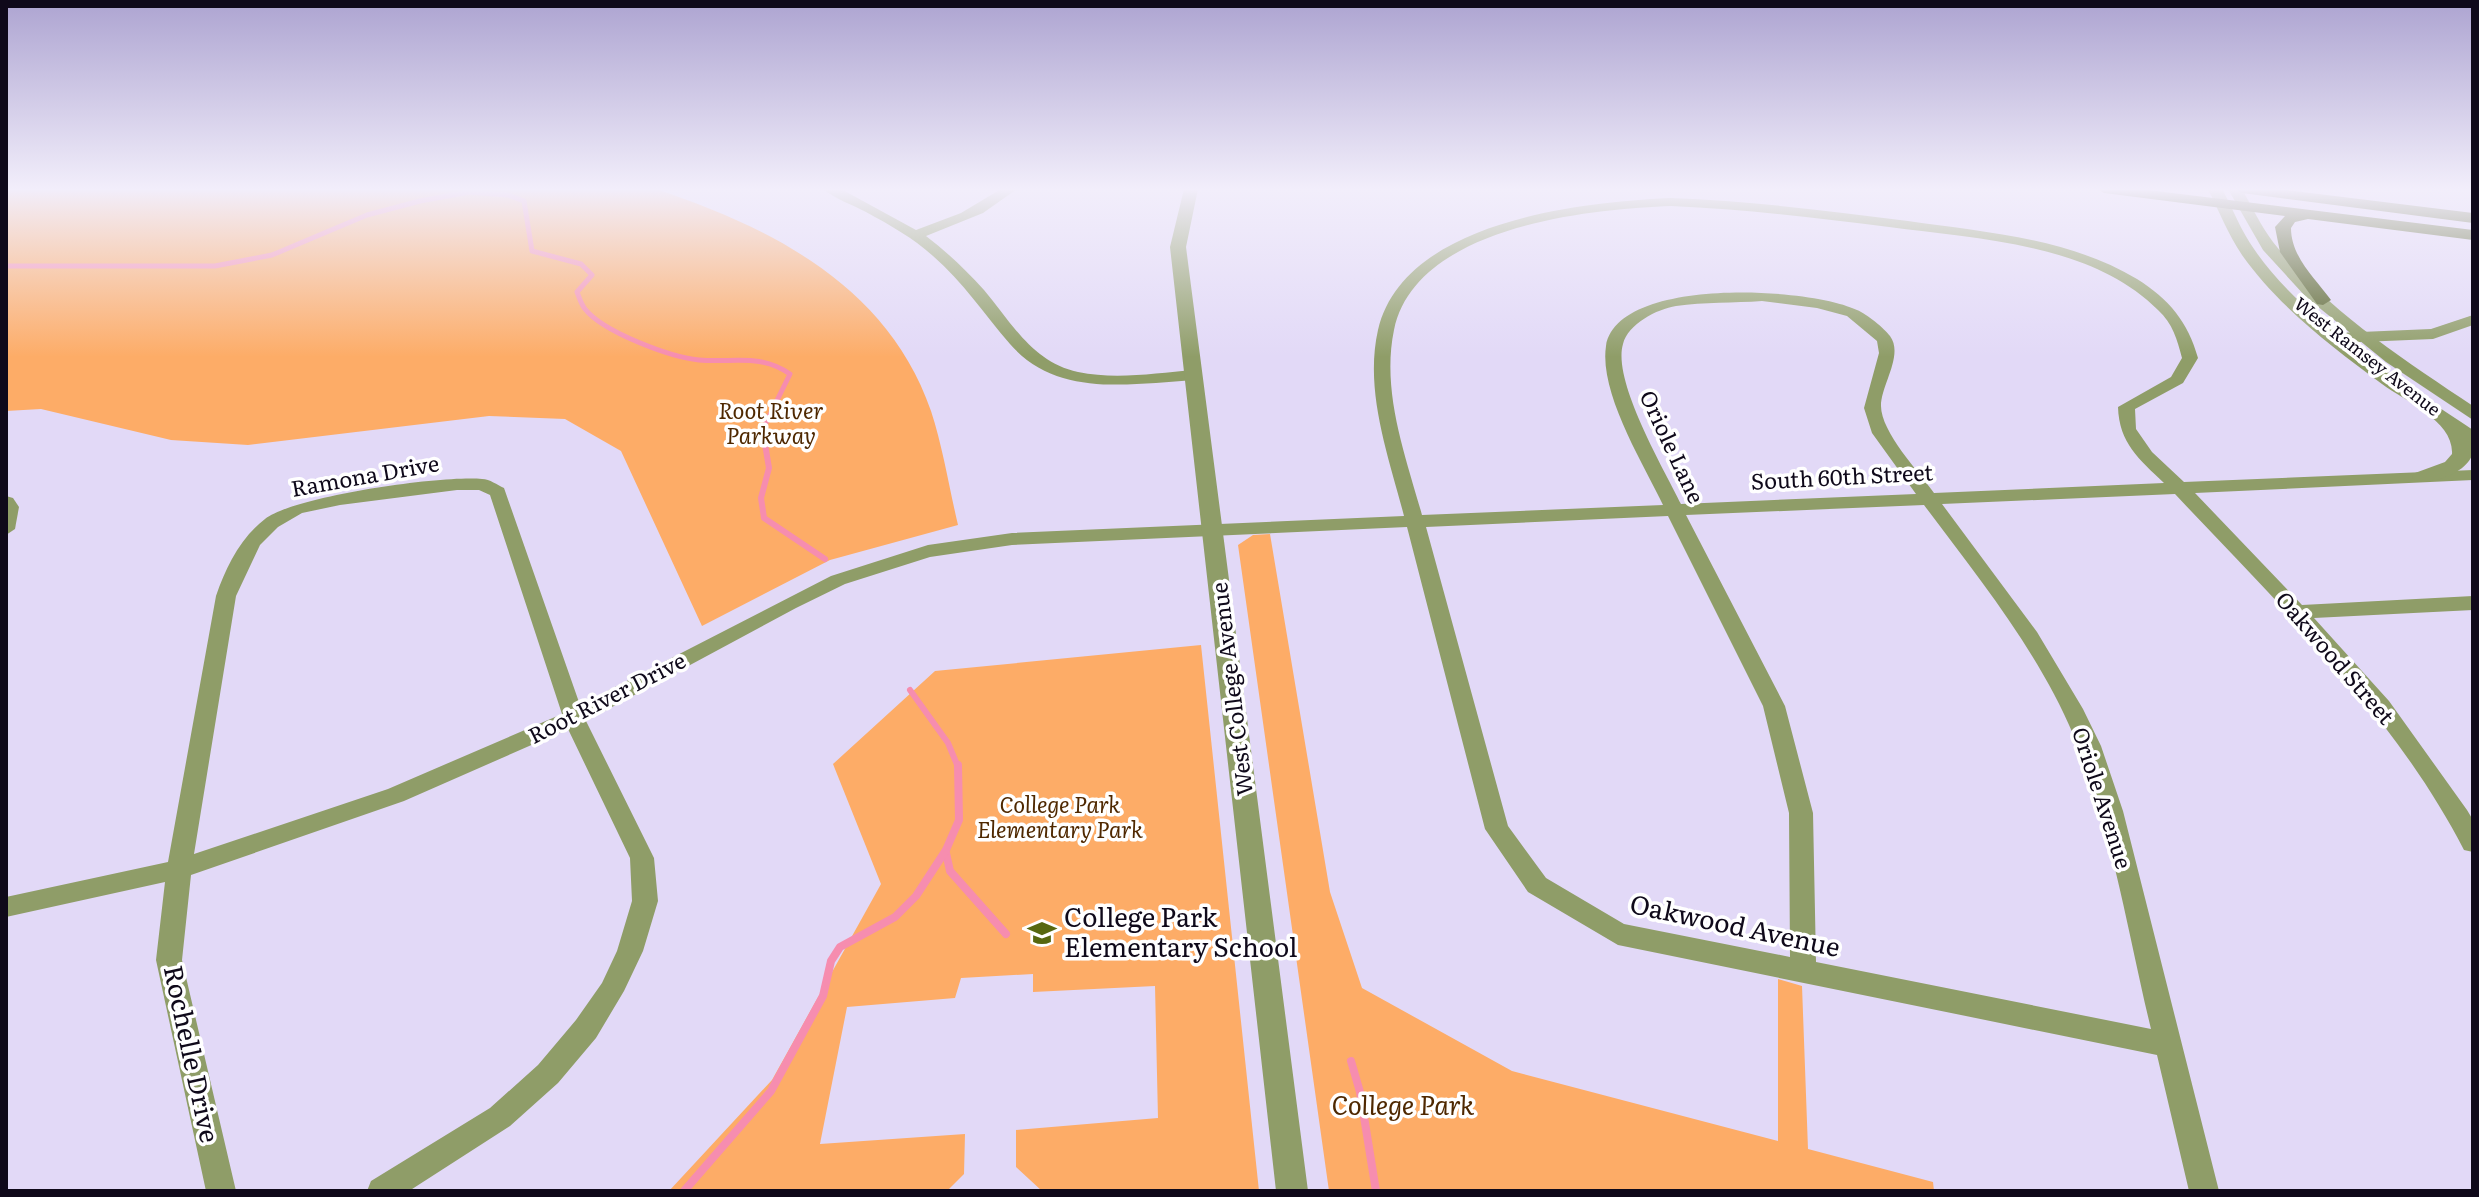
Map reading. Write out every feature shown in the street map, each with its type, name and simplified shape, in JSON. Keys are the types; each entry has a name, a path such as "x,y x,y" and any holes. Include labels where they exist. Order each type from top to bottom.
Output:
{"main road":[{"path":"2286,245 2293,260 2323,300"}],"street":[{"path":"930,245 969,282 1028,354 1044,366 1089,378 1194,375"},
{"name":"West College Avenue","path":"1178,245 1292,1191"},
{"name":"Oakwood Street","path":"1413,522 1389,425 1382,379 1385,339 1396,301 1416,277 1465,245"},
{"name":"Oakwood Street","path":"2023,245 2080,258 2125,278 2156,300 2181,327 2190,358 2177,380 2126,407 2127,429 2146,456 2297,612 2381,707 2459,816 2473,843"},
{"name":"West Ramsey Avenue","path":"2249,245 2253,258 2337,338 2473,439"},
{"name":"West Ramsey Avenue","path":"2268,245 2302,284 2367,338 2473,414"},
{"name":"Oriole Lane","path":"1803,971 1801,813 1774,706 1627,410 1616,378 1614,345 1623,328 1640,315 1671,302 1762,297 1818,304 1852,313 1884,339 1887,353 1872,408 1881,433 1925,497"},
{"path":"2337,338 2433,334 2473,320"},
{"path":"2422,477 2443,471 2461,457 2463,440 2452,424"},
{"name":"South 60th Street","path":"1213,530 2473,475"},
{"name":"Ramona Drive","path":"179,869 226,596 232,577 247,551 263,530 283,515 310,506 457,485 482,484 498,492 574,718"},
{"name":"Oriole Avenue","path":"1925,497 2017,619 2073,710 2091,751 2111,811 2204,1191"},
{"path":"6,502 10,507 6,529"},
{"name":"Oakwood Avenue","path":"1413,522 1497,829 1537,885 1618,934 2170,1045"},
{"name":"Root River Drive","path":"6,907 179,869 396,795 574,718 789,603 887,563 928,551 1012,539 1213,530"},
{"path":"2297,612 2473,603"},
{"path":"382,1191 500,1117 548,1074 611,991 630,951 645,901 642,858 574,718"},
{"name":"Rochelle Drive","path":"179,869 169,960 221,1191"}],"green space":[{"name":"Root River Parkway","path":"6,245 786,245 856,296 886,329 912,367 931,411 958,525 830,560 702,626 621,451 565,419 489,416 248,445 171,440 41,409 6,411"},
{"name":"College Park","path":"1270,534 1330,892 1362,988 1512,1071 1778,1141 1778,979 1802,986 1808,1149 1933,1182 1934,1191 1329,1191 1238,545 1253,535"},
{"name":"College Park Elementary Park","path":"1201,645 1259,1191 1042,1191 1016,1167 1016,1130 1158,1118 1155,986 1033,992 1033,974 961,978 955,998 847,1007 820,1144 965,1134 964,1174 947,1191 669,1191 772,1080 881,884 833,764 935,671"}],"waterway":[{"path":"6,266 215,266 272,255 296,245"},
{"path":"531,245 532,251 581,264 592,275 577,292 581,303 594,318 621,334 671,354 699,360 757,361 779,367 790,374 763,429 765,440"},
{"path":"764,438 769,468 761,498 764,518 825,559"},
{"path":"910,690 948,743 958,767"},
{"path":"684,1191 771,1091 823,996 831,961 840,947 895,917 916,896 946,850 959,820 958,765"},
{"path":"946,853 950,871 1006,934"},
{"path":"1351,1061 1360,1092 1376,1191"}],"place":[{"name":"College Park Elementary School","path":"1042,933"}]}
